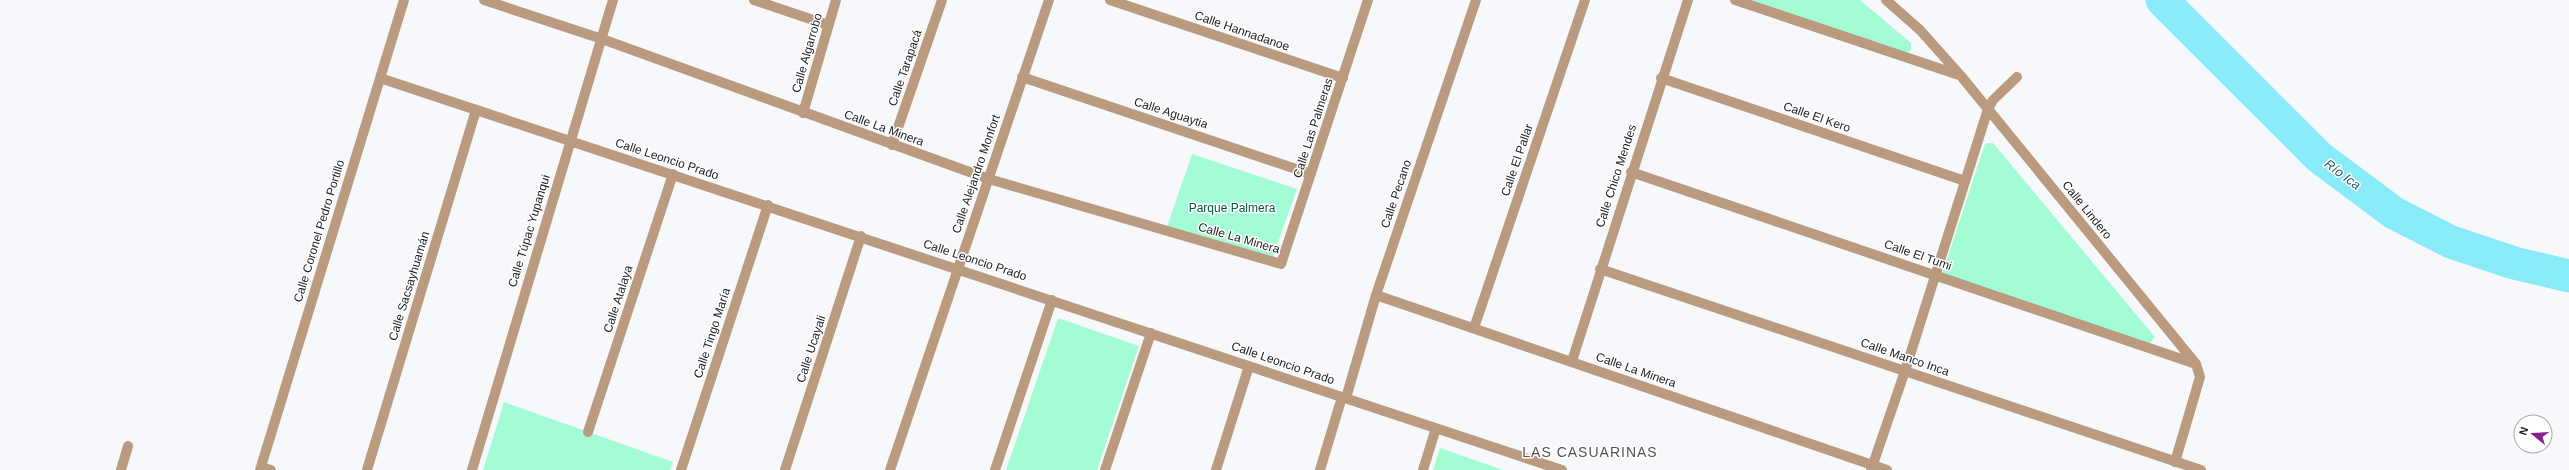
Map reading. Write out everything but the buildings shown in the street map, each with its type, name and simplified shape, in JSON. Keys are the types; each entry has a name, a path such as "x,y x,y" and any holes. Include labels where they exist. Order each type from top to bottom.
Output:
{"street":[{"name":"Calle Coronel Pedro Portillo","path":"261,469 404,0"},
{"name":"Calle La Minera","path":"484,0 507,4 803,113 989,179 1281,264"},
{"name":"Calle Túpac Yupanqui","path":"472,470 613,0"},
{"path":"754,0 828,25"},
{"name":"Calle Algarrobo","path":"803,113 836,0"},
{"name":"Calle Tarapacá","path":"892,145 942,0"},
{"name":"Calle Alejandro Monfort","path":"890,470 1049,0"},
{"name":"Calle Hannadanoe","path":"1110,0 1343,78"},
{"name":"Calle Las Palmeras","path":"1281,264 1368,0"},
{"name":"Calle Pecano","path":"1320,470 1376,295 1476,0"},
{"name":"Calle El Pallar","path":"1474,328 1585,0"},
{"name":"Calle Chico Mendes","path":"1572,361 1661,78 1688,0"},
{"path":"1735,0 1961,76"},
{"name":"Calle Lindero","path":"1886,0 1920,30 1961,76 2196,364"},
{"name":"Calle Aguaytia","path":"1022,77 1311,174"},
{"path":"1871,468 1905,371 1988,109 1993,100 2017,77"},
{"name":"Calle Leoncio Prado","path":"380,78 570,142 673,174 958,268 1436,428 1547,468 1562,470"},
{"name":"Calle El Kero","path":"1661,78 1965,181"},
{"name":"Calle Sacsayhuamán","path":"367,470 476,110"},
{"name":"Calle El Tumi","path":"1631,172 2196,364"},
{"name":"Calle Atalaya","path":"588,432 673,174"},
{"name":"Calle Tingo María","path":"681,470 768,205"},
{"name":"Calle Ucayali","path":"785,470 861,236"},
{"name":"Calle Manco Inca","path":"1600,269 2201,470"},
{"name":"Calle La Minera","path":"1376,295 1572,361 1871,468 1886,470"},
{"path":"995,470 1052,300"},
{"path":"1105,470 1151,333"},
{"path":"2175,462 2200,376 2196,364"},
{"path":"1216,470 1249,366"},
{"path":"1423,470 1436,428"},
{"path":"121,470 128,446"},
{"path":"261,469 272,470"}],"green space":[{"path":"1742,0 1860,0 1911,43 1911,50 1905,55"},
{"path":"1993,143 2155,337 2150,343 1941,277 1985,144"},
{"name":"Parque Palmera","path":"1192,154 1297,189 1271,262 1167,227"},
{"path":"1058,318 1139,346 1097,470 1006,470"},
{"path":"504,402 673,462 670,470 483,470"},
{"path":"1440,448 1503,470 1433,470"}],"waterway":[{"name":"Río Ica","path":"2162,0 2319,157 2394,213 2451,242 2514,263 2569,276"}],"district":[{"name":"LAS CASUARINAS","path":"1590,452"}]}
